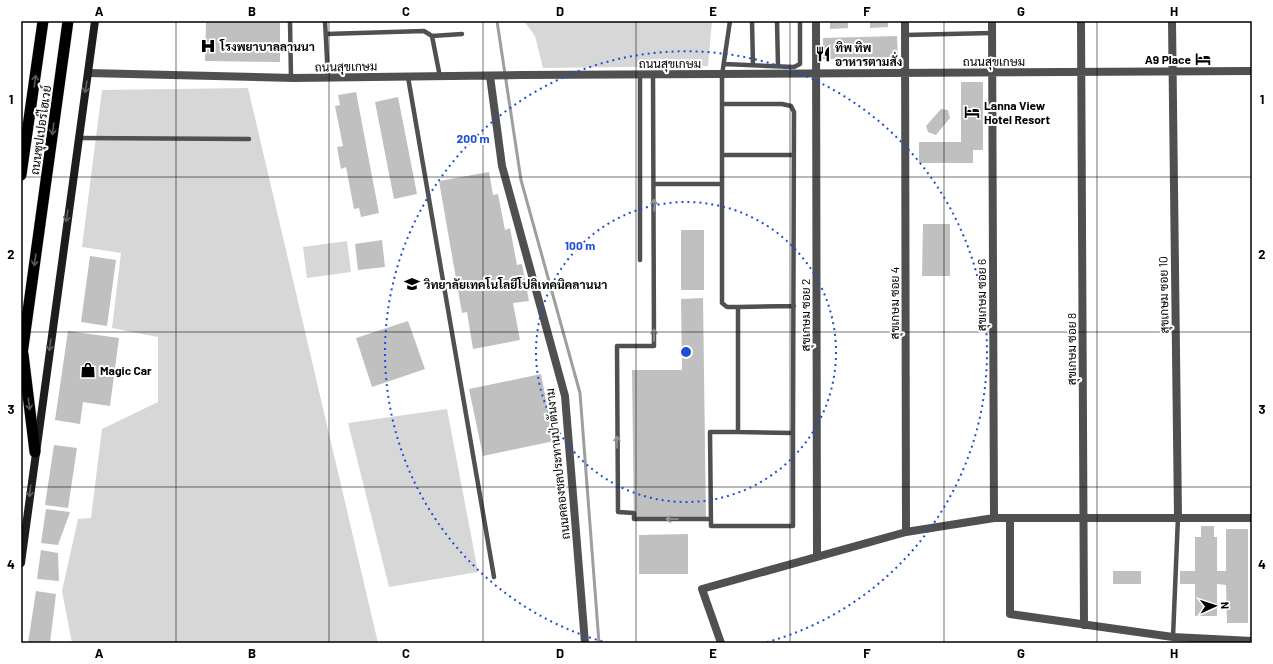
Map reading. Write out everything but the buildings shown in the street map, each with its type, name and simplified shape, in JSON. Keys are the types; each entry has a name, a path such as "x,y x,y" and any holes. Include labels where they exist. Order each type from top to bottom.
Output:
{"highway":[{"name":"ถนนซุปเปอร์ไฮเวย์","path":"21,175 43,21"},
{"name":"ถนนซุปเปอร์ไฮเวย์","path":"35,452 22,357 68,21"}],"main road":[{"path":"21,563 95,21"}],"street":[{"name":"สุขเกษม ซอย 2","path":"816,21 817,557"},
{"name":"สุขเกษม ซอย 4","path":"905,21 906,532"},
{"name":"สุขเกษม ซอย 6","path":"992,21 994,518"},
{"name":"สุขเกษม ซอย 8","path":"1081,21 1084,625"},
{"name":"สุขเกษม ซอย 10","path":"1172,21 1178,517"},
{"name":"ถนนสุขเกษม","path":"88,73 328,78 521,75 1252,71"},
{"name":"ถนนคลองชลประทานป่าตันงาม","path":"490,76 502,166 565,396 585,643"},
{"path":"721,643 702,589 906,532 994,518 1252,518"},
{"path":"1010,518 1010,614 1173,637 1252,641"}],"lane":[{"path":"290,21 291,78"},
{"path":"325,21 328,78"},
{"path":"730,21 722,75 722,303 727,307 794,306"},
{"path":"752,21 753,65"},
{"path":"777,21 778,66"},
{"path":"724,64 794,67 800,64 800,21"},
{"path":"326,34 424,31 432,36 462,34"},
{"path":"905,35 992,33"},
{"path":"432,36 440,76"},
{"path":"640,75 640,260"},
{"path":"653,75 654,346 617,346 618,512 634,513 634,519 711,518"},
{"path":"408,77 494,577"},
{"path":"722,104 782,104 791,106 794,112 793,526 711,526 710,432 793,433"},
{"path":"78,138 249,138"},
{"path":"722,154 794,155"},
{"path":"654,184 722,184"},
{"path":"738,307 738,432"},
{"path":"1173,637 1178,517"}],"shaded area":[{"path":"524,21 712,21 708,66 543,68 535,36"},
{"path":"248,88 378,643 72,643 62,591 78,519 91,518 102,429 158,402 158,337 112,328 121,253 82,247 102,90"},
{"path":"347,241 351,272 307,278 303,247"},
{"path":"447,409 478,572 389,587 348,423"}],"waterway":[{"path":"497,21 521,180 580,393 599,643"}],"place":[{"name":"โรงพยาบาลลานนา","path":"208,46"},
{"name":"ทิพ ทิพ อาหารตามสั่ง","path":"823,54"},
{"name":"A9 Place","path":"1203,59"},
{"name":"Lanna View Hotel Resort","path":"972,112"},
{"name":"วิทยาลัยเทคโนโลยีโปลิเทคนิคลานนา","path":"412,284"},
{"name":"Magic Car","path":"88,370"}]}
